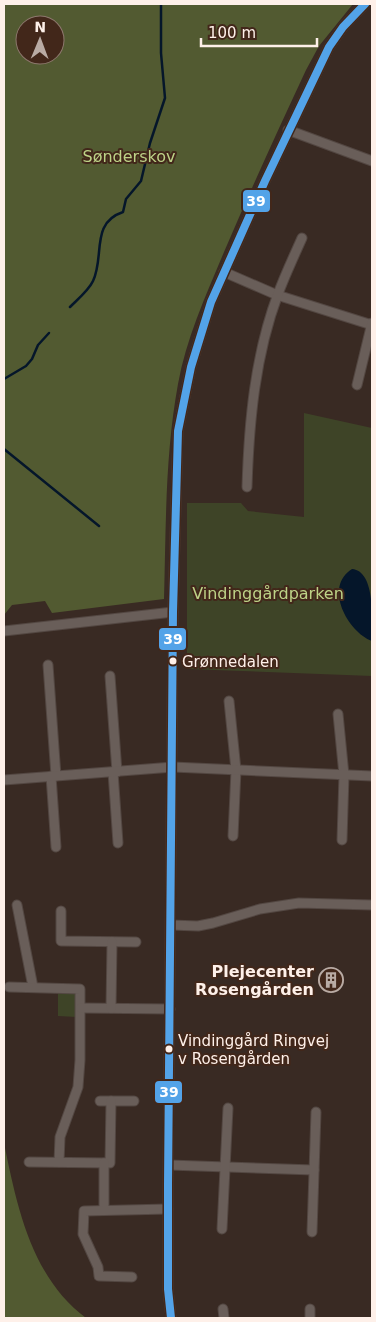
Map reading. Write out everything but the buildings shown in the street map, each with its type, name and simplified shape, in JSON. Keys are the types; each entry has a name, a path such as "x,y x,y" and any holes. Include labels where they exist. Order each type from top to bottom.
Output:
{"street":[{"path":"171,1318 168,1289 168,1209 173,612 178,432 190,367 224,272 288,130 329,47 343,27 365,4"},
{"path":"288,130 372,161"},
{"path":"247,487 249,425 254,393 277,295 302,238"},
{"path":"224,272 277,295 372,324 356,385"},
{"path":"4,631 173,612"},
{"path":"48,665 56,847"},
{"path":"110,676 118,843"},
{"path":"229,701 236,770 233,836"},
{"path":"338,714 344,775 342,840"},
{"path":"4,780 173,767 372,776"},
{"path":"171,925 198,926 260,909 299,903 372,905"},
{"path":"18,905 30,945 33,987"},
{"path":"61,912 61,941 136,942"},
{"path":"111,1008 112,942"},
{"path":"9,987 80,989 78,1087 60,1137 59,1162"},
{"path":"81,1008 170,1009"},
{"path":"100,1101 134,1101"},
{"path":"29,1162 110,1163 111,1101"},
{"path":"222,1229 228,1108"},
{"path":"312,1232 316,1112"},
{"path":"104,1163 104,1210"},
{"path":"169,1165 314,1170"},
{"path":"132,1277 99,1276 98,1267 84,1234 84,1211 168,1209"}],"green space":[{"name":"Sønderskov","path":"4,4 353,4 319,46 306,70 224,252 197,317 186,350 178,384 171,437 167,491 164,599 52,613 45,601 12,605 4,615"},
{"name":"Vindinggårdparken","path":"304,413 372,428 372,676 187,669 187,503 241,503 248,511 304,517"},
{"path":"58,991 75,993 78,997 77,1017 58,1016"},
{"path":"4,1143 21,1215 39,1261 67,1301 86,1318 4,1318"}],"water":[{"path":"352,569 360,572 369,587 372,610 372,641 355,628 347,619 342,608 339,597 340,587 344,577"}],"waterway":[{"path":"70,307 93,281 102,232 106,224 113,217 123,212 126,199 141,181 150,143 165,98 161,53 161,4"},
{"path":"4,379 26,366 32,359 38,345 49,333"},
{"path":"4,449 99,526"}],"transit line":[{"name":"39","path":"171,1318 168,1289 168,1184 173,612 178,431 191,367 211,302 265,181 329,47 343,27 365,4"}],"place":[{"name":"Grønnedalen","path":"173,661"},
{"name":"Plejecenter Rosengården","path":"331,980"},
{"name":"Vindinggård Ringvej v Rosengården","path":"169,1049"}]}
